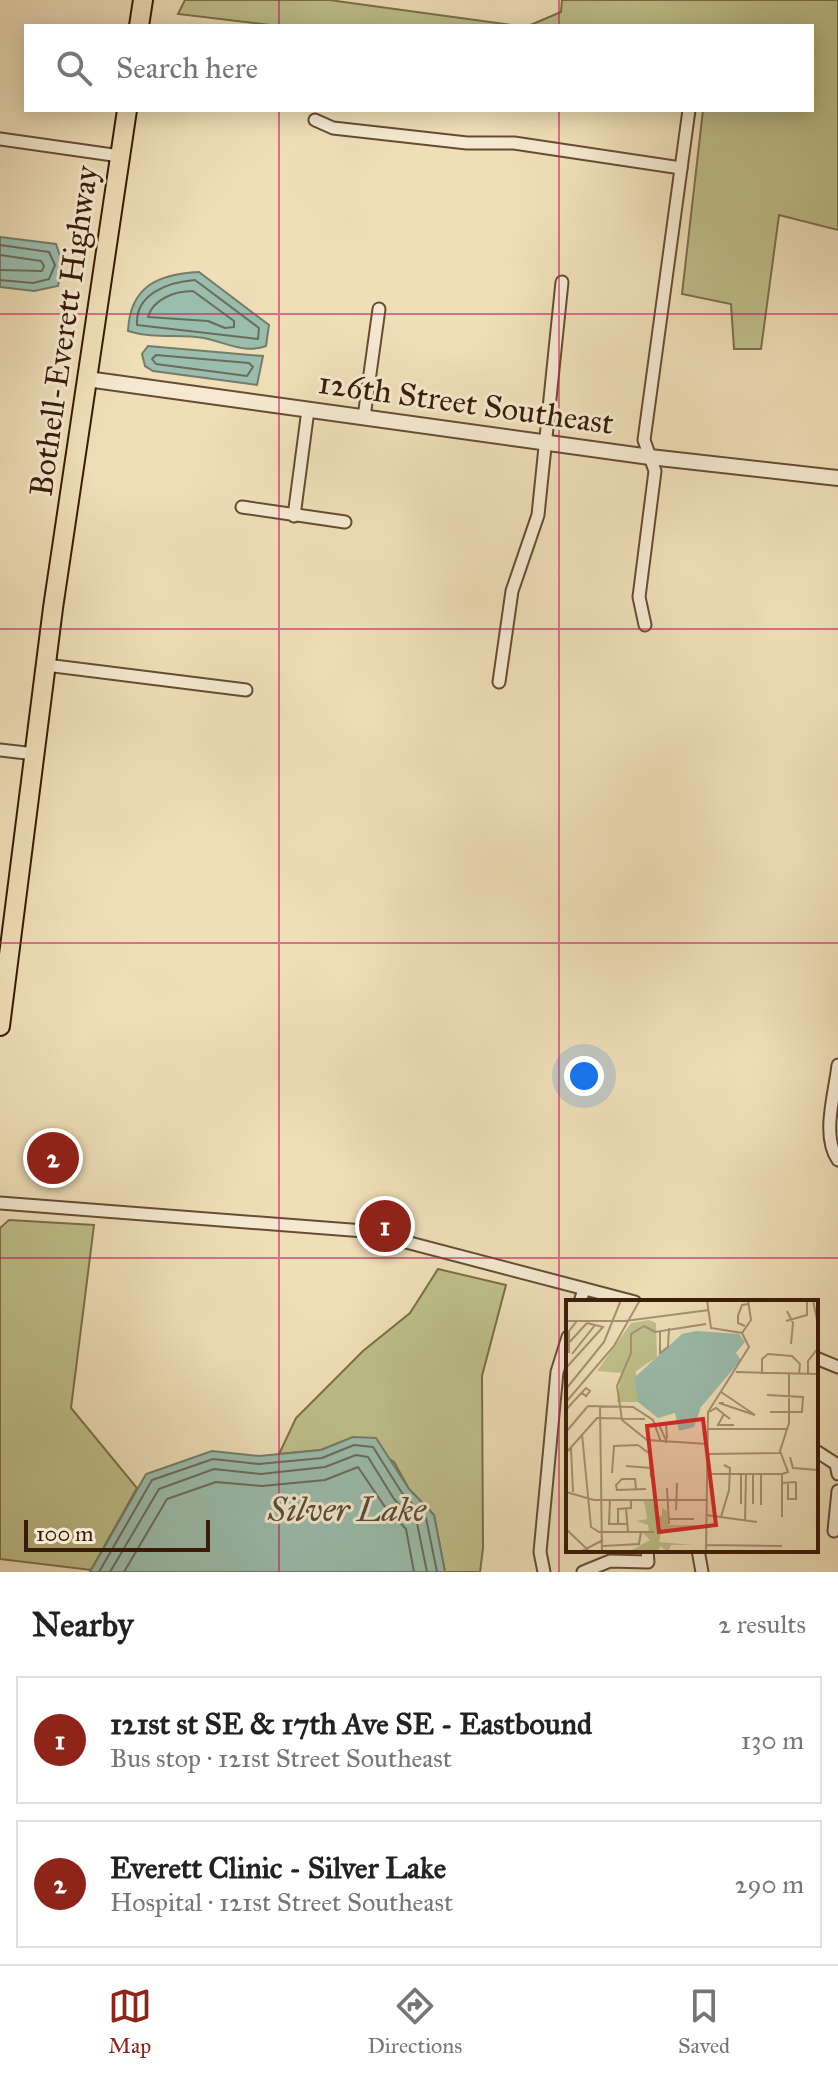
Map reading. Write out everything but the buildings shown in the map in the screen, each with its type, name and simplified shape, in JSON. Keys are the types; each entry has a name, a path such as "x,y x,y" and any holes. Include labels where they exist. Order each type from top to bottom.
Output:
{"main road":[{"path":"139,24 143,0"},
{"name":"Bothell-Everett Highway","path":"0,1026 53,608 127,112"}],"street":[{"path":"645,625 639,597 655,471 644,440 689,112"},
{"path":"315,120 333,128 467,143 514,143 681,168"},
{"path":"0,139 120,156"},
{"path":"499,682 512,591 538,515 562,282"},
{"path":"364,417 379,309"},
{"name":"126th Street Southeast","path":"87,379 650,457 838,478"},
{"path":"294,516 308,410"},
{"path":"242,507 345,522"},
{"path":"46,665 246,690"},
{"path":"0,750 35,754"},
{"path":"835,1156 838,1065"},
{"path":"0,1203 364,1231 627,1300"},
{"path":"581,1300 584,1289"},
{"path":"544,1572 540,1552 557,1372 566,1343"},
{"path":"818,1359 838,1367"},
{"path":"818,1452 836,1464 838,1474"},
{"path":"834,1531 838,1491"},
{"path":"583,1572 610,1561 648,1562 647,1552"},
{"path":"698,1552 702,1572"}],"green space":[{"path":"185,0 329,0 504,24 262,24 178,14"},
{"path":"562,0 838,0 838,230 779,215 761,349 734,349 731,304 682,294 703,112 814,112 814,24 533,24 561,12"},
{"path":"9,1220 94,1225 71,1408 137,1488 91,1570 0,1559 0,1228"},
{"path":"438,1269 506,1285 482,1376 483,1548 480,1572 445,1572 434,1515 409,1489 394,1462 353,1437 321,1450 279,1454 296,1418 363,1351 410,1313"}],"water":[{"path":"0,237 56,244 63,265 58,286 34,291 0,287"},
{"path":"199,272 269,325 266,346 250,349 204,338 128,331 134,304 148,286 170,276"},
{"path":"148,346 263,356 257,385 153,371 145,366 142,354"},
{"name":"Silver Lake","path":"353,1437 376,1438 409,1489 434,1515 445,1572 90,1572 146,1474 212,1451 259,1456 321,1450"}],"place":[{"name":"Everett Clinic - Silver Lake","path":"53,1158"},
{"name":"121st st SE & 17th Ave SE - Eastbound","path":"385,1226"}]}
